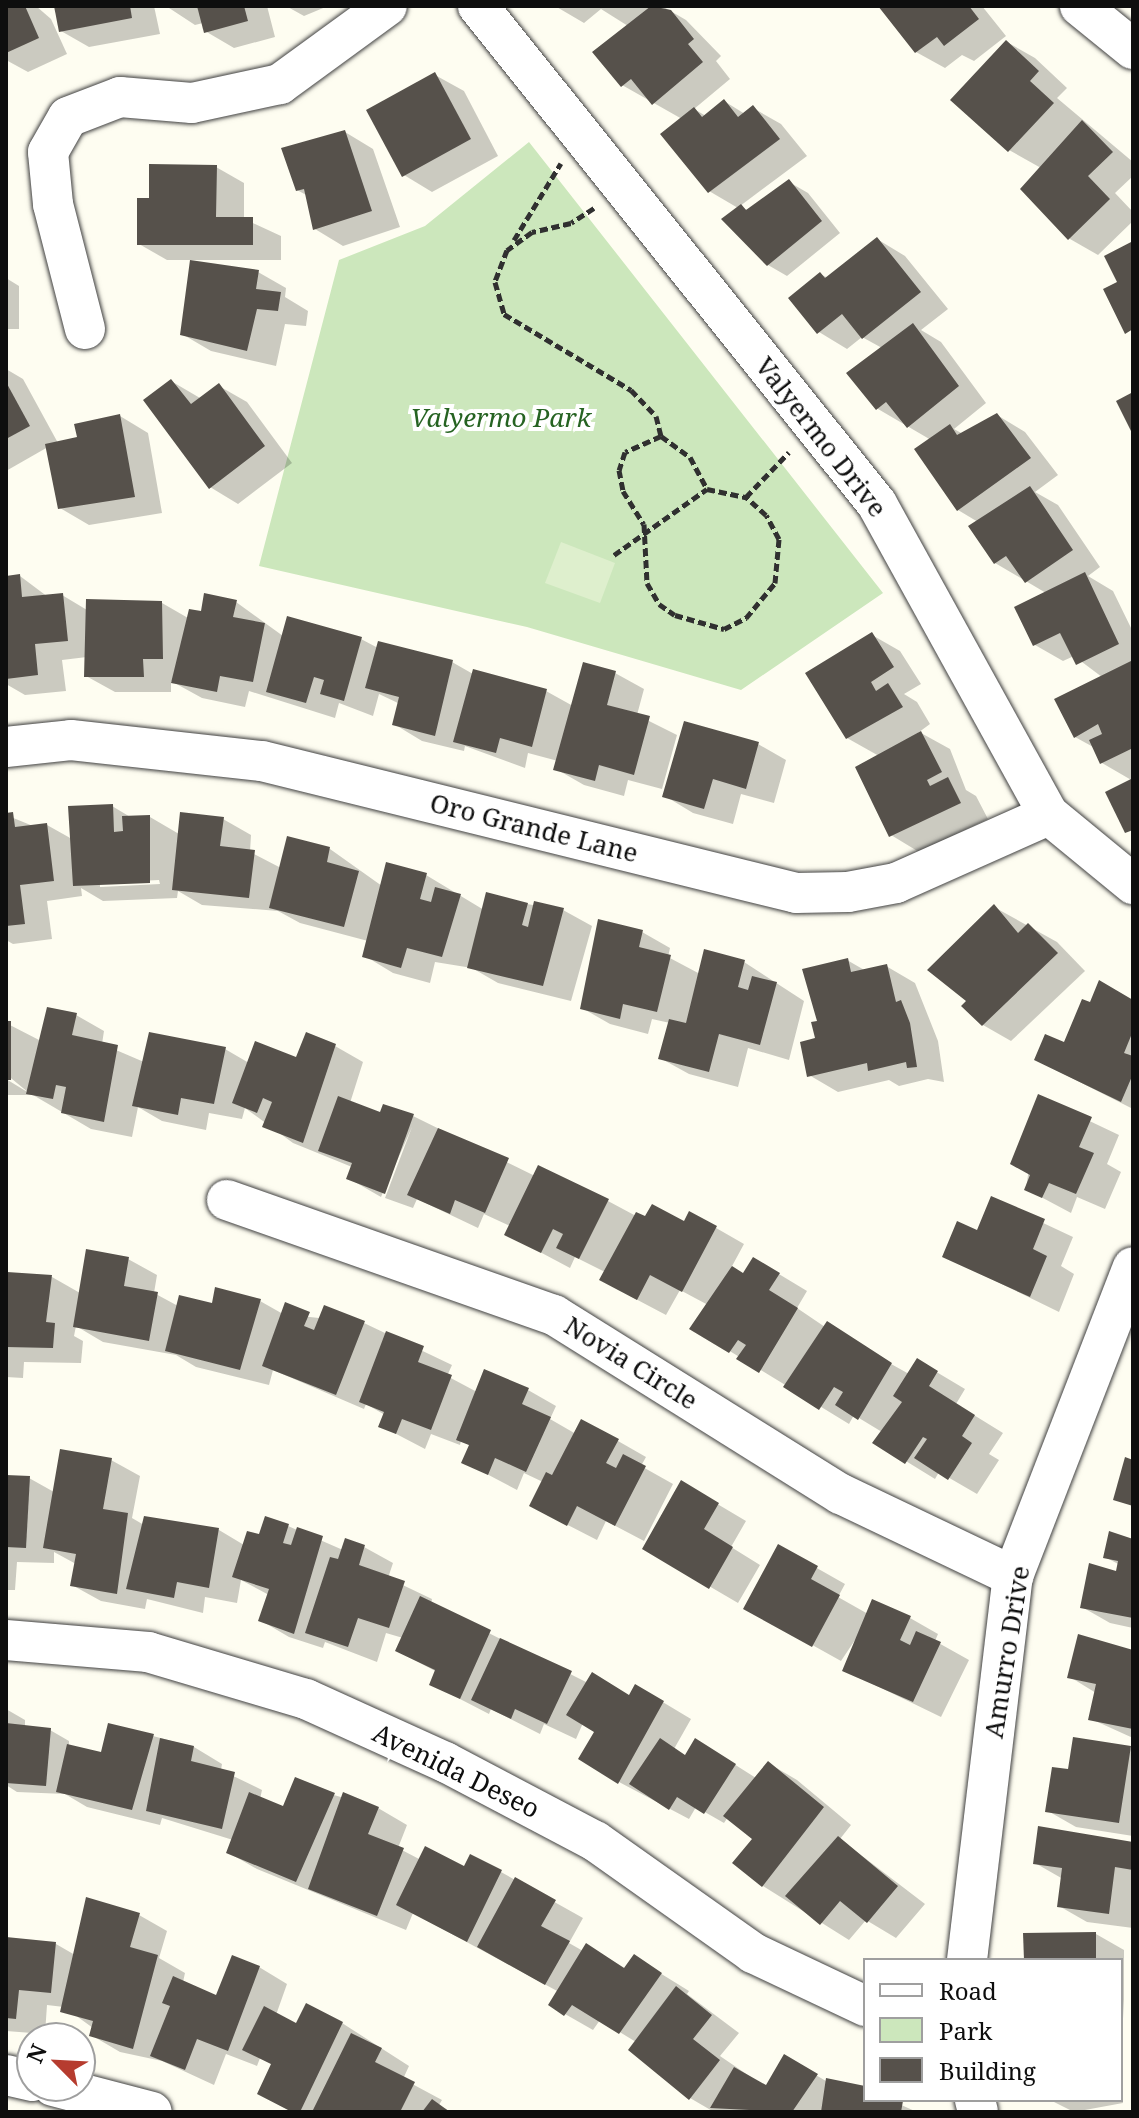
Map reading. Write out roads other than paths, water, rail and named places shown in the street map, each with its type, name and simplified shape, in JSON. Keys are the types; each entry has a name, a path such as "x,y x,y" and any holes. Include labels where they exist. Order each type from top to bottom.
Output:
{"street":[{"path":"85,329 53,204 48,152 68,117 120,97 192,103 280,84 387,6"},
{"name":"Valyermo Drive","path":"478,6 877,504 1049,815 1133,884"},
{"path":"1080,6 1133,49"},
{"name":"Oro Grande Lane","path":"6,747 71,740 262,761 796,893 848,892 896,883 1049,815"},
{"name":"Novia Circle","path":"227,1200 554,1315 841,1494 1013,1576"},
{"name":"Amurro Drive","path":"967,1958 1013,1576 1133,1267"},
{"name":"Avenida Deseo","path":"6,1640 148,1652 306,1699 445,1762 595,1841 753,1953 863,2005"},
{"path":"96,2097 152,2112"}],"park label":[{"name":"Valyermo Park","path":"501,418"}]}
